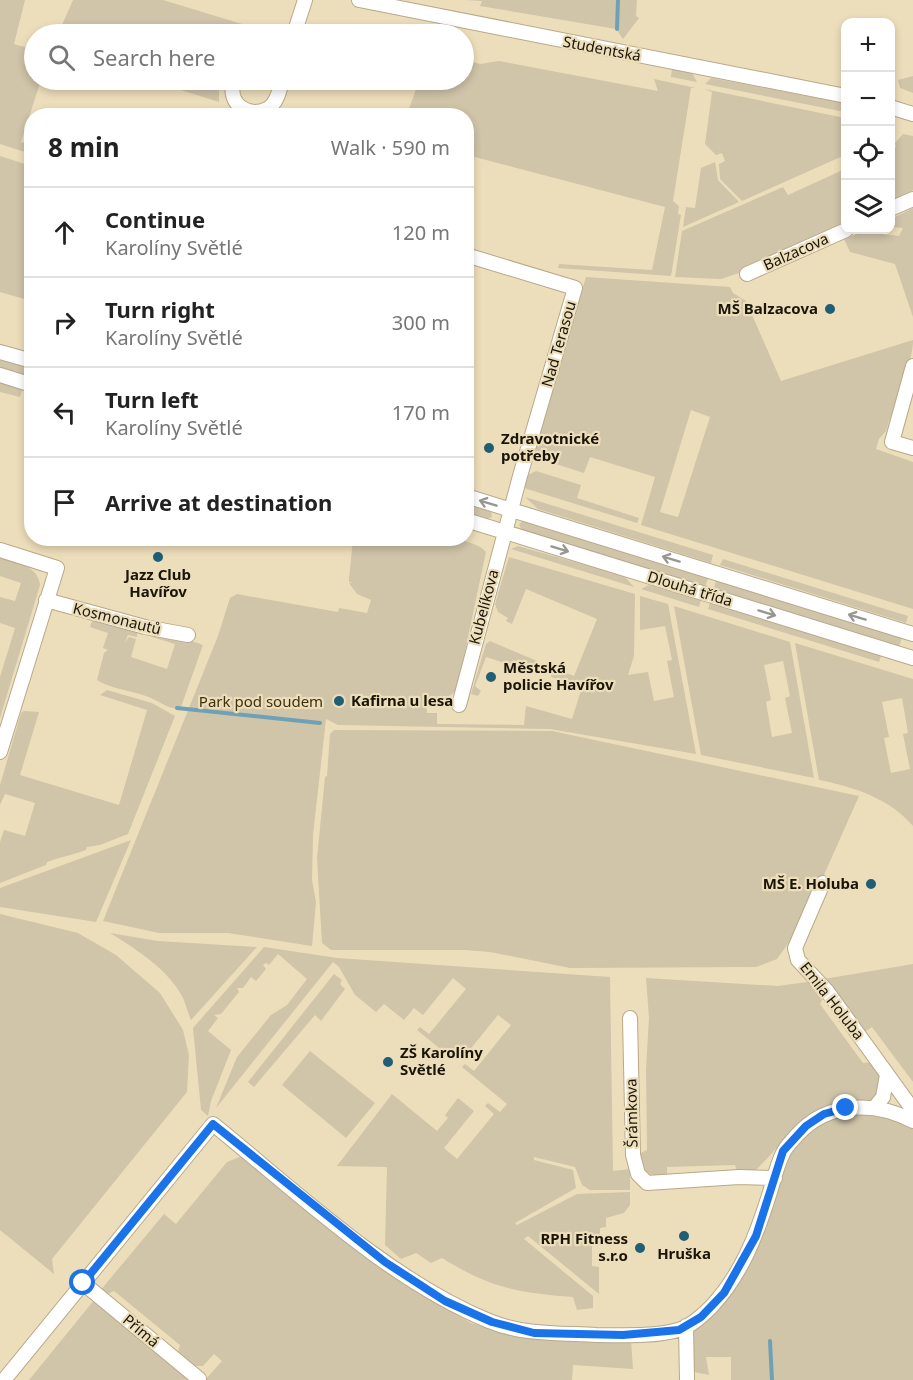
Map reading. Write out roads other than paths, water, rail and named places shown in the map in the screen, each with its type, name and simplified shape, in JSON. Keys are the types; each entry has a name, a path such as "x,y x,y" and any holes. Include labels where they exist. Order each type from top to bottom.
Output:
{"street":[{"path":"297,24 305,0"},
{"name":"Studentská","path":"359,0 841,95"},
{"path":"233,90 233,100 243,108"},
{"path":"268,108 278,96 280,90"},
{"path":"895,108 913,114"},
{"path":"895,207 913,199"},
{"name":"Balzacova","path":"747,274 841,232"},
{"name":"Nad Terasou","path":"474,257 575,288 510,510"},
{"path":"0,352 24,359"},
{"path":"913,366 892,442 913,448"},
{"path":"0,375 24,382"},
{"name":"Dlouhá třída","path":"474,499 913,634"},
{"name":"Kubelíkova","path":"459,705 510,510"},
{"name":"Dlouhá třída","path":"474,522 913,658"},
{"path":"0,550 57,568 0,752"},
{"name":"Kosmonautů","path":"46,600 145,627 188,635"},
{"name":"Emila Holuba","path":"824,883 795,948 798,960 827,991 913,1110"},
{"name":"Šrámkova","path":"630,1018 633,1155 638,1174 647,1183 739,1177 775,1178"},
{"path":"875,1107 883,1097 887,1075"},
{"path":"4,1380 213,1124 385,1262 445,1301 492,1322 534,1333 623,1335 679,1330 701,1317 724,1293 741,1267 756,1236 783,1151 806,1126 824,1114 846,1108 875,1107 898,1113 913,1121"},
{"name":"Přímá","path":"83,1283 199,1379"},
{"path":"686,1326 687,1380"}],"waterway":[{"path":"617,29 618,0"},
{"path":"177,708 320,723"},
{"path":"770,1341 772,1380"}],"place":[{"name":"MŠ Balzacova","path":"830,309"},
{"name":"Zdravotnické potřeby","path":"489,448"},
{"name":"Jazz Club Havířov","path":"158,557"},
{"name":"Městská policie Havířov","path":"491,677"},
{"name":"Kafirna u lesa","path":"339,701"},
{"name":"MŠ E. Holuba","path":"871,884"},
{"name":"ZŠ Karolíny Světlé","path":"388,1062"},
{"name":"Hruška","path":"684,1236"},
{"name":"RPH Fitness s.r.o","path":"640,1248"}],"park label":[{"name":"Park pod soudem","path":"261,702"}]}
